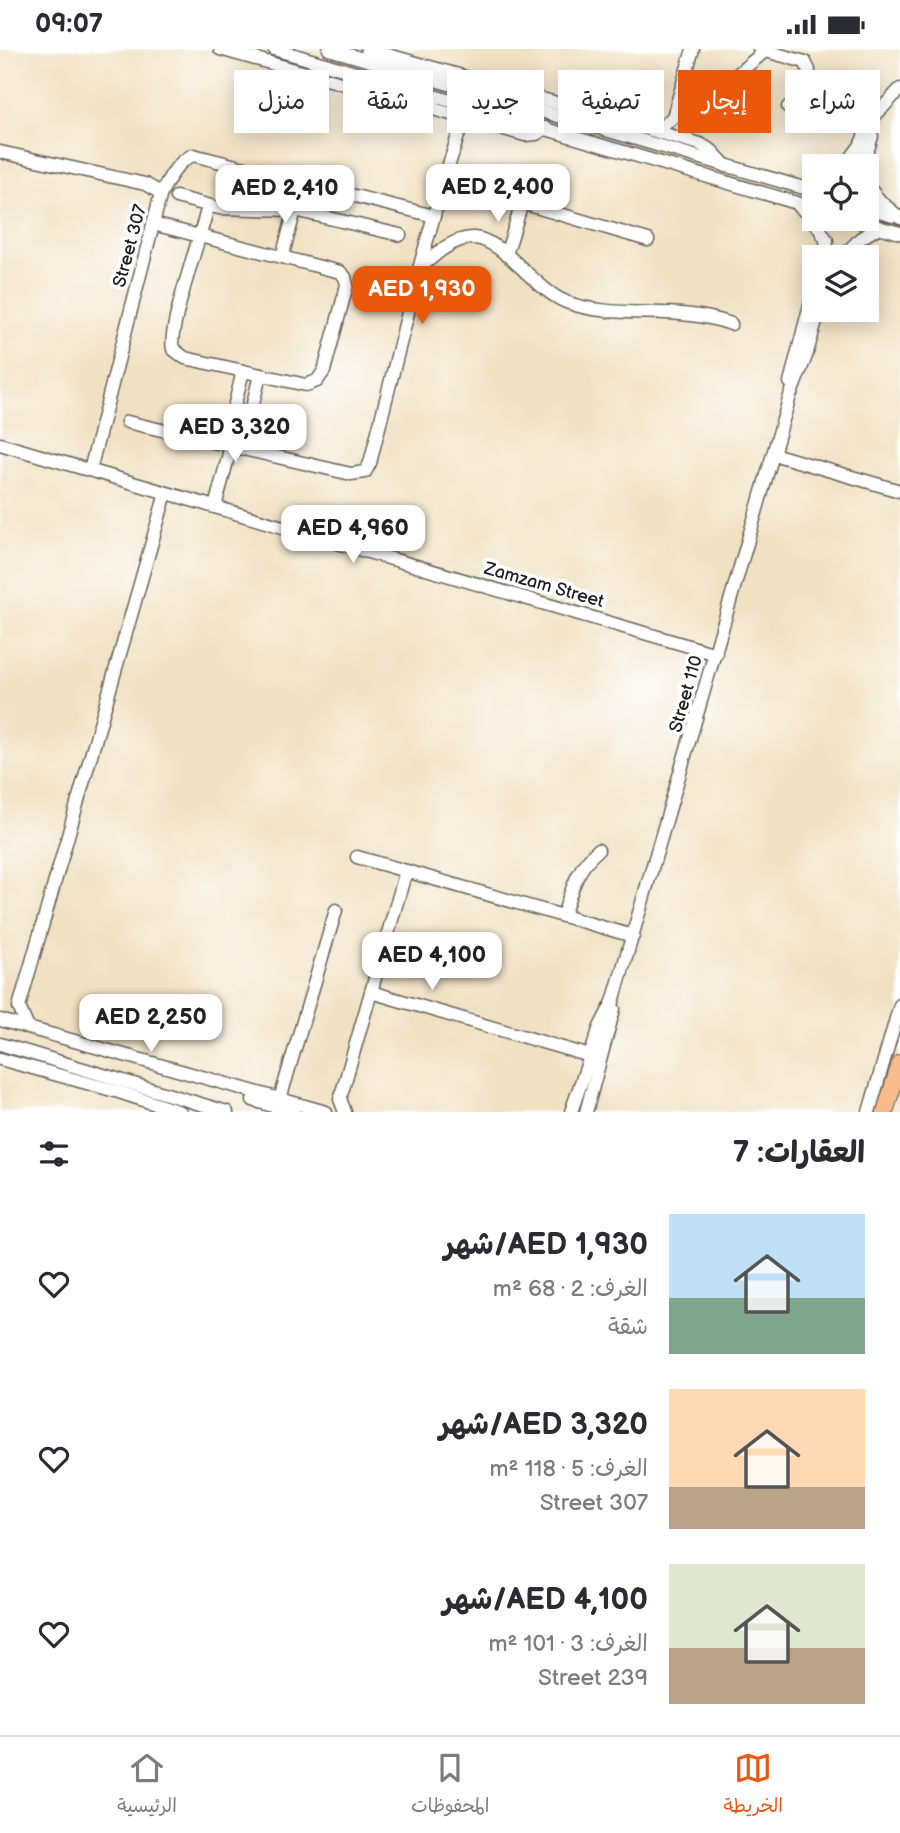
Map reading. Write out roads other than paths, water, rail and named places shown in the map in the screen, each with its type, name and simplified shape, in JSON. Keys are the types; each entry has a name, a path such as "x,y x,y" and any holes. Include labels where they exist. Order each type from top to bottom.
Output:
{"main road":[{"path":"886,1112 900,1063"},
{"path":"897,1112 900,1093"}],"street":[{"path":"220,49 446,112"},
{"path":"274,49 802,204"},
{"path":"329,49 558,117"},
{"path":"367,49 558,104"},
{"path":"684,139 675,127 673,117 693,49"},
{"path":"805,62 811,49"},
{"path":"664,125 673,117 702,104 762,50 805,62"},
{"path":"805,62 808,70"},
{"path":"854,154 871,120 900,89"},
{"path":"867,154 876,127 900,100"},
{"path":"127,422 351,474 362,474 370,463 433,216 459,133"},
{"path":"519,133 538,133"},
{"path":"611,133 802,187"},
{"path":"663,133 712,151 726,166"},
{"name":"Street 307","path":"0,152 136,182 161,193 90,470"},
{"path":"161,193 175,167 193,155 433,216"},
{"path":"444,180 648,240"},
{"path":"176,197 231,209 295,210 400,235"},
{"path":"879,200 900,218"},
{"path":"793,201 816,223 827,241 826,245"},
{"path":"506,255 522,203"},
{"path":"153,225 201,237 282,257 343,274 347,285 321,377 312,384 306,385 185,358 173,349 173,331 201,237 208,206"},
{"path":"282,257 295,210"},
{"path":"879,212 900,218"},
{"path":"879,227 900,233"},
{"path":"854,245 872,231"},
{"path":"419,269 439,251 470,238 487,242 506,255 543,289 572,304 604,310 692,314 731,324"},
{"name":"Street 110","path":"790,396 792,370 805,322"},
{"name":"Street 110","path":"571,1112 600,1027 613,1002 790,396 816,322"},
{"path":"233,446 243,371"},
{"path":"215,507 233,446 260,375"},
{"name":"Zamzam Street","path":"0,444 716,654"},
{"path":"773,454 900,491"},
{"path":"28,1028 19,1007 166,493"},
{"path":"563,916 577,875 586,861 598,851"},
{"path":"358,857 633,936"},
{"path":"345,1112 340,1099 406,871"},
{"path":"280,1099 335,910"},
{"path":"371,992 590,1056"},
{"name":"Street 110","path":"586,1112 612,1020 613,1002"},
{"path":"869,1112 900,1005"},
{"path":"0,1020 19,1007"},
{"path":"0,1020 293,1112"},
{"path":"0,1027 322,1111 340,1099"},
{"path":"0,1044 227,1112"},
{"path":"0,1059 180,1112"},
{"path":"134,1084 158,1106"}]}
